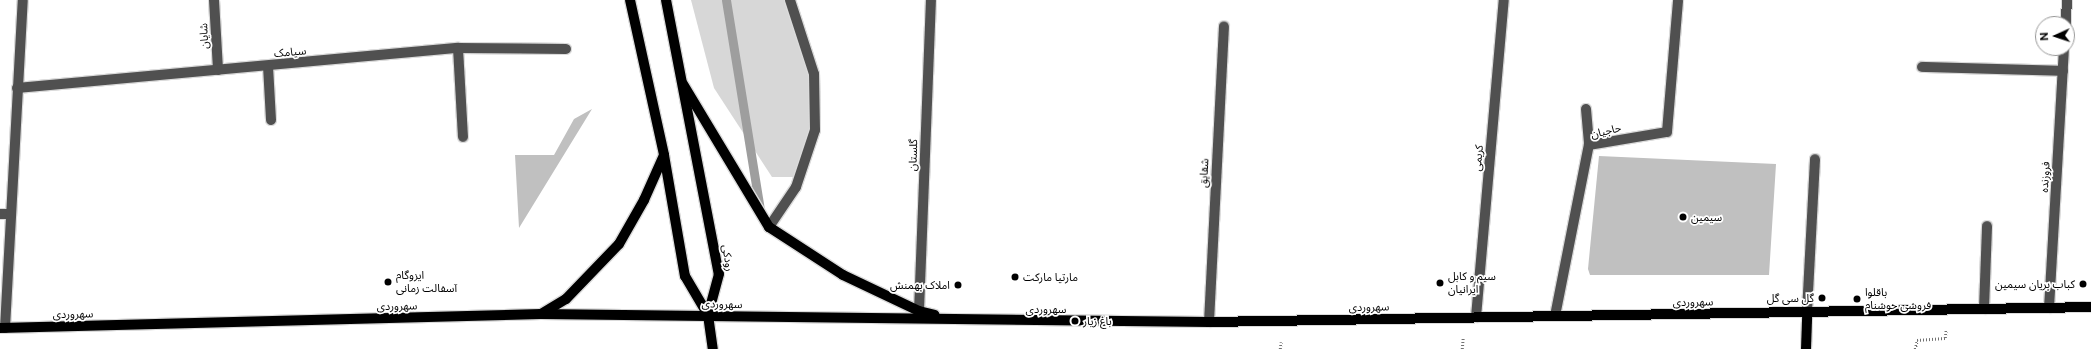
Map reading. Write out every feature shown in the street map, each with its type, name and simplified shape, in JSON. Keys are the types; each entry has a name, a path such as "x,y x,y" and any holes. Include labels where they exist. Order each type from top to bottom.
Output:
{"main road":[{"path":"630,0 664,155 685,276 708,315 713,349"},
{"name":"رودکی","path":"666,0 720,274 708,315"},
{"path":"683,84 769,227 843,275 919,311 955,320"},
{"path":"541,314 566,299 619,244 644,200 664,155"},
{"name":"سهروردی","path":"3,328 541,314 1208,322 2091,307"},
{"path":"1806,349 1807,312"}],"street":[{"path":"3,328 23,0"},
{"name":"شایان","path":"214,0 218,70"},
{"path":"769,227 796,187 815,130 814,74 790,0"},
{"name":"گلستان","path":"919,311 931,0"},
{"name":"کریمی","path":"1476,317 1504,0"},
{"name":"حاجیان","path":"1555,316 1589,145 1667,132 1678,0"},
{"path":"2066,16 2067,0"},
{"name":"شقایق","path":"1208,322 1224,26"},
{"path":"458,48 463,137"},
{"name":"سیامک","path":"17,88 458,48 566,49"},
{"name":"فروزنده","path":"2049,308 2064,56"},
{"path":"268,66 271,120"},
{"path":"1922,67 2063,71"},
{"path":"1586,109 1589,145"},
{"path":"1807,312 1816,159"},
{"path":"0,214 11,214"},
{"path":"1984,309 1987,226"}],"path":[{"path":"1915,349 1917,340 1945,338 1949,310"}],"shaded area":[{"path":"691,0 784,0 810,73 811,129 794,177 772,177 714,88"}],"building":[{"path":"592,109 519,228 515,155 554,155 574,119"},
{"name":"سیمین","path":"1599,156 1776,164 1769,275 1590,275 1588,269"}],"waterway":[{"path":"726,0 760,210"}],"place":[{"name":"سیمین","path":"1683,217"},
{"name":"مارتیا مارکت","path":"1015,277"},
{"name":"ایزوگام آسفالت زمانی","path":"388,282"},
{"name":"سیم و کابل ایرانیان","path":"1440,283"},
{"name":"کباب بریان سیمین","path":"2083,284"},
{"name":"املاک بهمنش","path":"958,285"},
{"name":"گل سی گل","path":"1822,298"},
{"name":"باقلوا فروشی خوشنام","path":"1857,299"},
{"name":"باغ زیار","path":"1075,321"}]}
